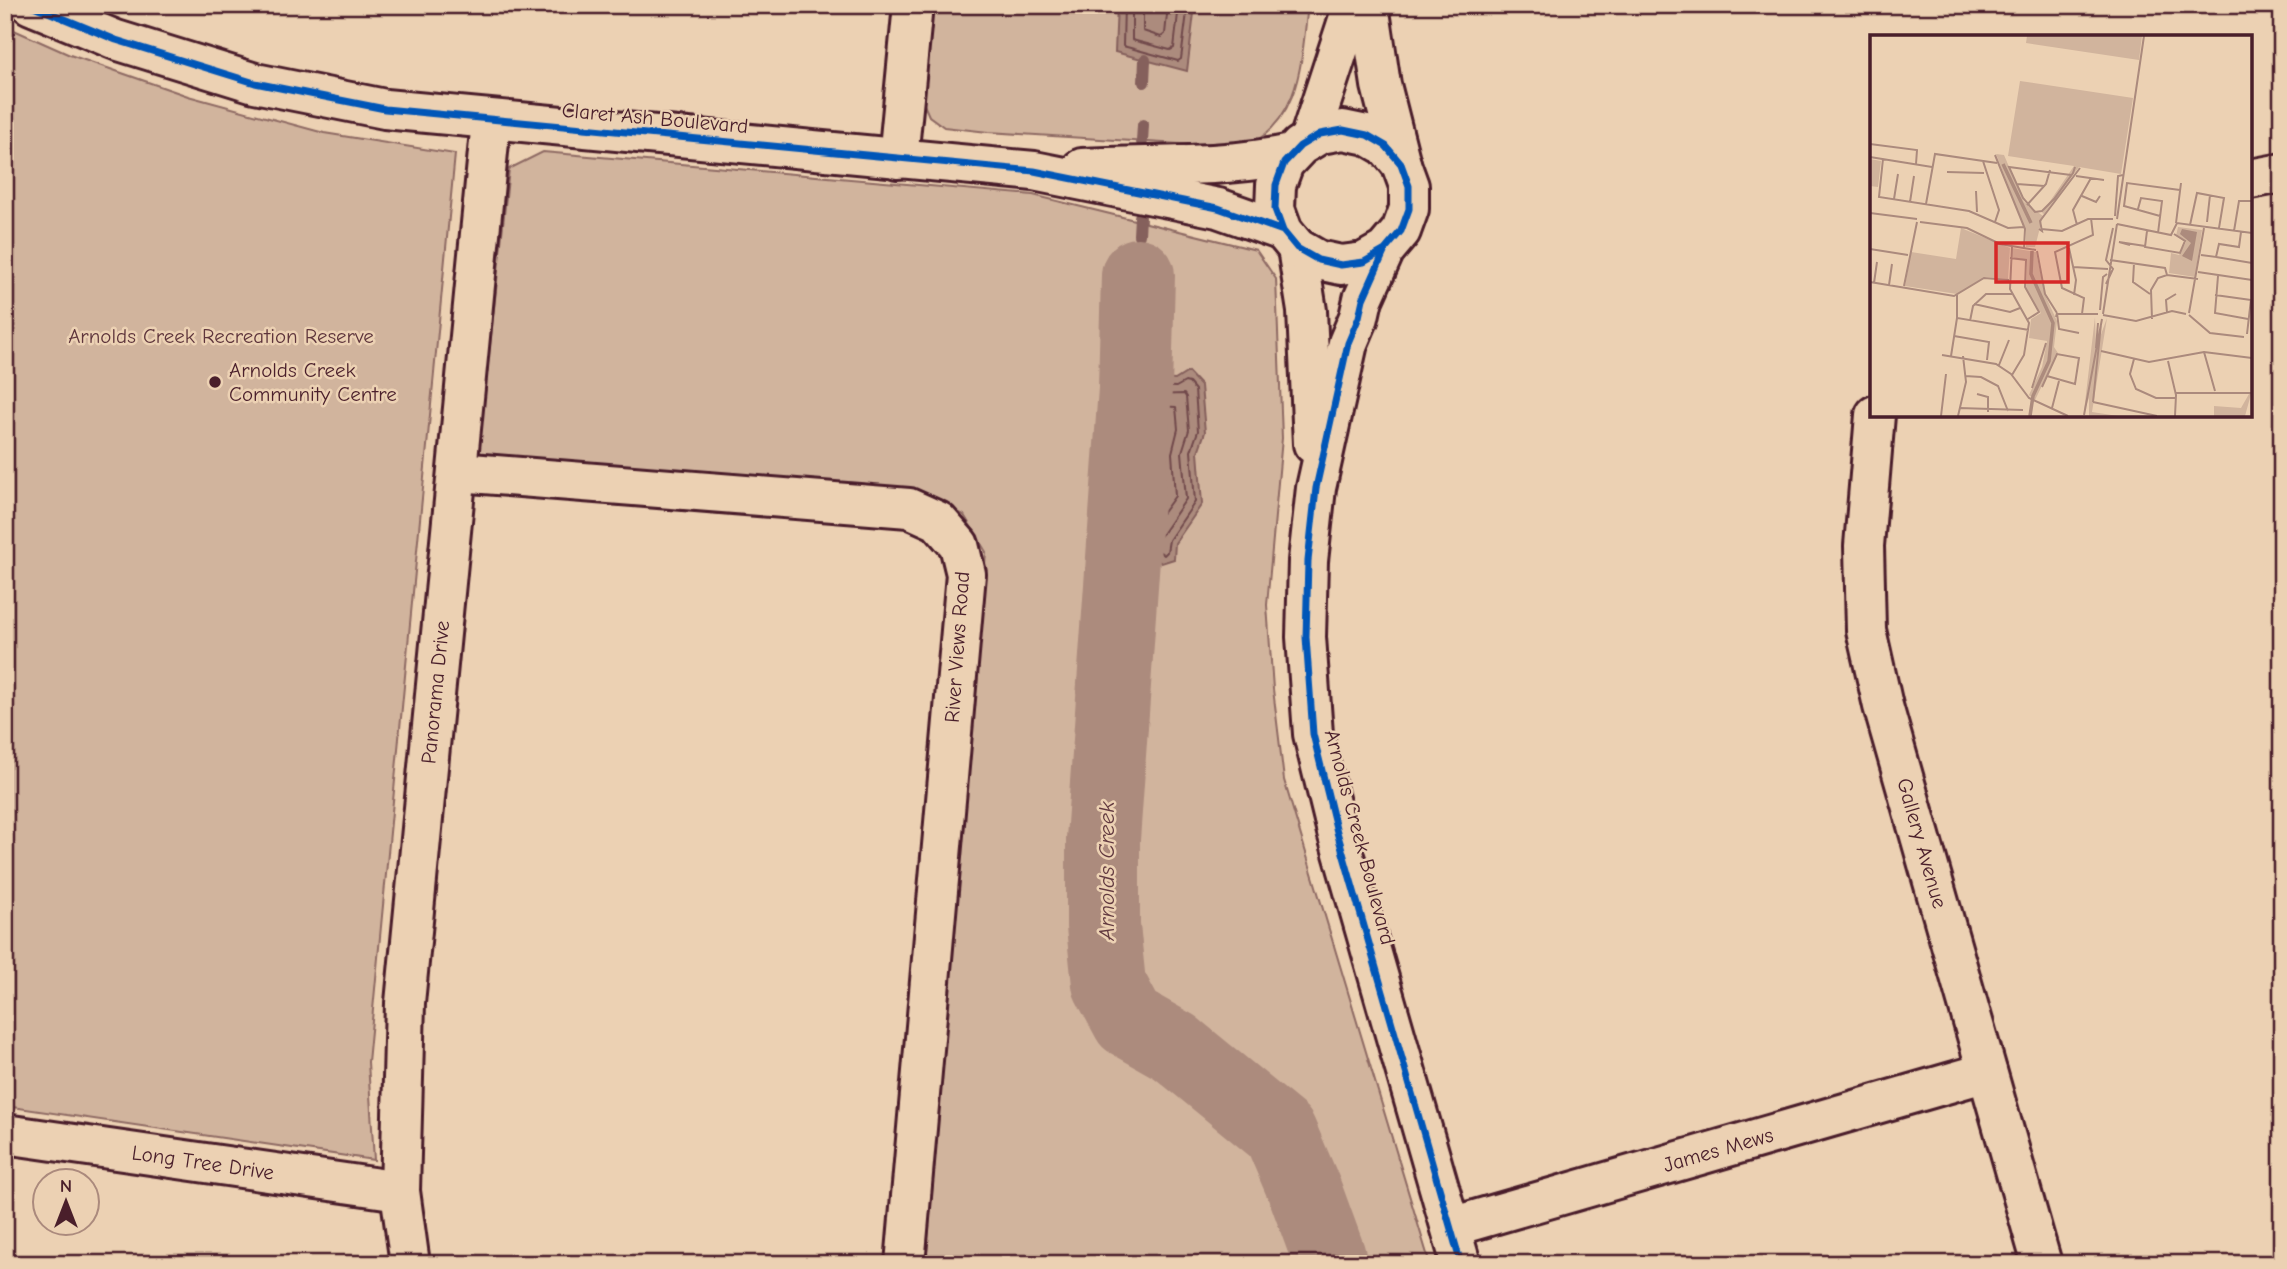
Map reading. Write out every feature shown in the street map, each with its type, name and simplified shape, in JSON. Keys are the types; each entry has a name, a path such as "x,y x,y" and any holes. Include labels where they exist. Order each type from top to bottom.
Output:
{"street":[{"name":"Claret Ash Boulevard","path":"31,5 116,40 255,83 385,109 1034,171 1218,208 1290,239"},
{"path":"898,159 913,5"},
{"path":"1300,147 1353,5"},
{"path":"1369,5 1381,85 1409,186 1409,209 1401,231 1385,250 1364,262 1341,265 1318,260 1290,239 1275,209 1276,185 1284,163 1300,147 1320,134 1343,130 1367,135 1386,146 1401,164"},
{"name":"Panorama Drive","path":"410,1264 400,1191 405,1003 491,121"},
{"name":"Claret Ash Boulevard","path":"1034,171 1255,162 1300,147"},
{"path":"2252,179 2282,173"},
{"name":"Arnolds Creek Boulevard","path":"1290,239 1307,311 1316,488"},
{"name":"Arnolds Creek Boulevard","path":"1385,250 1363,299 1348,343 1316,488 1308,561 1306,636 1312,734 1337,832 1461,1264"},
{"name":"Gallery Avenue","path":"1875,416 1864,546 1866,630 1882,706 2042,1264"},
{"name":"River Views Road","path":"458,472 909,508 938,521 959,545 966,574 905,1264"},
{"name":"James Mews","path":"1451,1227 1987,1072"},
{"name":"Long Tree Drive","path":"5,1134 400,1191"}],"green space":[{"path":"925,5 1308,5 1300,67 1288,105 1277,122 1263,136 1244,148 944,127 929,116 919,93"},
{"name":"Arnolds Creek Recreation Reserve","path":"5,26 70,55 188,96 324,133 455,154 368,1062 374,1160 5,1106"},
{"path":"543,152 1033,195 1256,250 1276,279 1282,438 1267,605 1273,689 1284,780 1430,1264 926,1264 986,552 964,515 919,493 478,457 509,169"}],"water":[{"path":"1117,5 1195,5 1187,71 1115,52"},
{"path":"1188,372 1201,386 1205,432 1198,452 1202,504 1175,543 1174,559 1161,563 1147,549 1142,558 1124,550 1114,515 1119,484 1120,422 1135,389 1144,378 1175,380"}],"waterway":[{"path":"1144,82 1145,60"},
{"path":"1142,142 1143,125"},
{"path":"1139,235 1140,217"},
{"name":"Arnolds Creek","path":"1138,275 1135,389 1103,839 1103,926 1109,984 1129,1021 1175,1047 1280,1133 1306,1194 1329,1257 1329,1264"}],"cycle path":[{"path":"31,5 116,40 255,83 385,109 1034,171 1218,208 1283,231"},
{"path":"1385,250 1364,262 1341,265 1318,260 1297,248 1283,231 1275,209 1276,185 1284,163 1300,146 1320,134 1343,130 1367,135 1386,146 1401,164 1409,186 1409,209 1401,231 1385,250 1363,299 1348,343 1316,488 1308,561 1306,637 1313,734 1337,832 1461,1264"}],"place":[{"name":"Arnolds Creek Community Centre","path":"215,382"}]}
